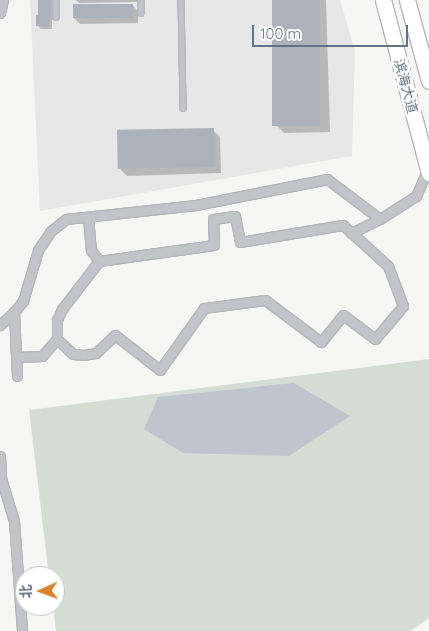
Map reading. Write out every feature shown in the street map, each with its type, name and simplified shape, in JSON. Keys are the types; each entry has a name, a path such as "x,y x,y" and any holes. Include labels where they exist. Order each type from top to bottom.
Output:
{"highway":[{"name":"滨海大道","path":"382,0 429,171"},
{"name":"滨海大道","path":"407,0 429,81"}],"street":[{"path":"0,13 3,0"},
{"path":"352,233 380,219 416,196 429,171"},
{"path":"0,325 23,301 38,250 51,231 66,220 222,201 327,179 380,219"},
{"path":"222,201 224,217"},
{"path":"235,216 240,242 343,226 352,233 388,266 402,306 375,339 343,315 321,342 265,300 204,308 160,370 115,335 96,353 84,355 73,354 58,339 57,320 62,309 99,261 214,245 213,219 235,216"},
{"path":"88,217 91,250 99,261"},
{"path":"14,312 17,376"},
{"path":"16,357 42,356 58,339"},
{"path":"0,456 1,478 14,521 22,631"}],"lane":[{"path":"56,0 56,17"},
{"path":"141,0 141,13"},
{"path":"181,0 182,108"}],"shaded area":[{"path":"30,0 340,0 355,51 352,156 40,211"},
{"path":"429,359 429,618 411,631 56,631 54,616 65,616 65,566 48,566 29,410"},
{"path":"294,383 350,416 289,456 183,453 144,429 158,397"}],"building":[{"path":"38,0 51,0 51,15 38,15"},
{"path":"272,0 320,0 320,126 272,126"},
{"path":"73,4 133,4 133,18 73,18"},
{"path":"36,15 49,15 49,26 36,26"},
{"path":"214,128 215,167 118,169 117,130"}]}
